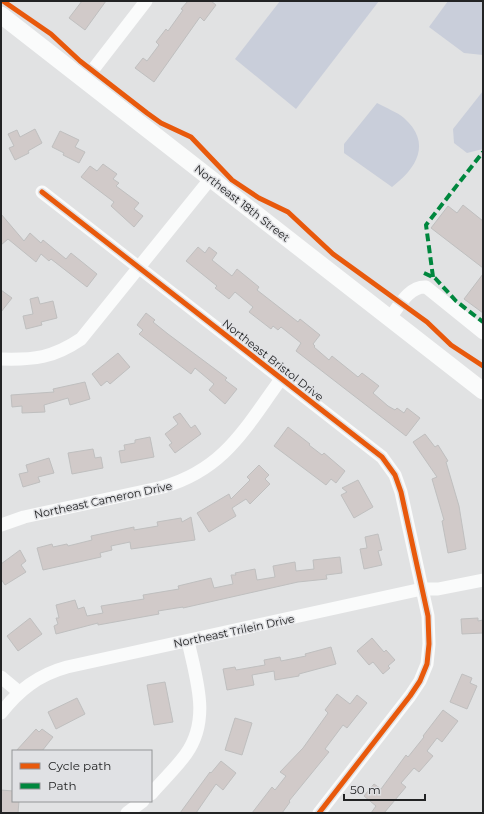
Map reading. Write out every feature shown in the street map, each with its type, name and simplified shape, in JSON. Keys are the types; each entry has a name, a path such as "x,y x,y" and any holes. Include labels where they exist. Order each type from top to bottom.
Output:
{"main road":[{"name":"Northeast 18th Street","path":"1,15 483,391"}],"street":[{"path":"85,80 146,1"},
{"path":"1,359 31,360 66,349 81,339 140,269 211,178"},
{"name":"Northeast Bristol Drive","path":"42,192 382,457 395,475 402,492 428,616 429,644 427,664 420,681 319,813"},
{"path":"390,318 414,290 420,286 426,287 483,333"},
{"name":"Northeast Cameron Drive","path":"1,525 24,517 163,488 197,474 212,465 226,452 281,379"},
{"name":"Northeast Trilein Drive","path":"1,713 19,692 37,678 52,671 422,589 438,589 483,580"},
{"path":"152,793 185,755 193,742 198,728 200,701 188,641"},
{"path":"1,677 19,692"},
{"path":"128,813 142,802"}],"shaded area":[{"path":"280,1 379,1 296,109 235,59"},
{"path":"448,1 483,1 483,55 464,53 429,27"},
{"path":"483,91 483,149 467,153 454,143 453,129"},
{"path":"377,103 404,118 413,127 419,146 418,155 414,163 401,180 392,187 344,153 344,144"}],"building":[{"path":"82,1 106,1 85,30 69,18"},
{"path":"188,1 211,1 216,5 204,21 200,17 154,82 135,68 143,58 147,61 159,45 156,42 166,29 168,31 183,10 181,9"},
{"path":"35,129 42,143 28,151 29,153 15,160 9,148 14,146 8,134 17,130 20,137"},
{"path":"60,131 79,140 75,147 85,152 79,163 63,155 64,153 52,147"},
{"path":"103,164 117,174 113,179 119,183 116,186 139,203 134,209 143,216 134,227 111,206 114,202 81,177 90,166 97,171"},
{"path":"463,205 483,221 483,268 431,228 448,206 457,213"},
{"path":"1,214 24,241 30,233 41,243 43,240 66,259 71,253 97,274 87,287 51,259 49,261 41,254 36,262 8,239 1,245"},
{"path":"198,247 205,253 209,247 217,253 212,260 232,276 237,269 259,287 257,290 298,322 300,319 320,335 313,344 315,346 314,347 329,360 332,356 358,377 362,373 379,386 373,393 388,406 395,410 397,408 404,413 407,408 420,418 406,436 296,351 301,343 281,327 278,330 273,326 271,329 249,312 253,307 235,292 229,299 215,288 217,286 186,261"},
{"path":"483,274 483,313 464,299"},
{"path":"1,290 12,298 1,312"},
{"path":"38,297 40,304 53,301 57,318 41,322 42,325 26,329 23,316 33,314 30,299"},
{"path":"146,313 155,320 153,322 227,378 225,380 237,389 225,404 209,390 214,384 195,368 191,374 139,334 143,330 137,325"},
{"path":"118,353 130,367 110,384 107,381 101,386 92,374"},
{"path":"85,382 90,399 70,405 68,398 44,405 45,412 22,413 22,406 12,407 11,395 54,392 53,389"},
{"path":"180,413 191,428 195,425 201,434 175,453 169,445 172,443 165,434 178,424 173,417"},
{"path":"288,427 322,455 324,453 345,471 336,483 331,479 326,485 274,446"},
{"path":"425,434 435,447 438,445 448,461 446,462 459,506 466,549 448,553 442,521 444,520 432,479 437,477 413,442"},
{"path":"150,437 154,457 121,463 119,451 125,450 124,445 135,443 135,440"},
{"path":"93,449 95,458 101,457 103,468 72,474 68,453"},
{"path":"49,458 54,473 38,477 40,482 23,487 19,474 28,472 26,465"},
{"path":"259,465 269,475 265,479 270,484 250,504 246,499 232,508 236,516 209,532 197,513 229,494 231,499 250,480 247,477"},
{"path":"358,480 373,507 354,518 341,495 347,492 342,488"},
{"path":"191,517 195,540 131,549 130,542 111,546 112,550 100,553 101,557 43,570 37,548 52,544 53,547 67,544 68,546 92,540 91,536 134,527 134,530 158,526 157,522 181,518 182,522"},
{"path":"378,534 382,550 378,551 382,565 364,569 360,549 367,548 365,537"},
{"path":"20,550 26,561 21,565 26,572 5,585 1,579 1,564"},
{"path":"340,557 342,573 326,575 327,579 298,582 183,608 158,611 159,614 98,625 98,623 56,634 54,626 58,624 56,618 59,618 56,605 75,600 78,609 84,607 87,616 103,613 101,606 144,599 143,595 179,589 178,586 211,578 214,588 233,584 231,575 236,575 235,573 255,569 257,580 275,577 273,566 295,562 296,571 314,569 313,560"},
{"path":"30,618 42,634 18,651 7,636"},
{"path":"478,618 478,621 483,620 483,633 462,634 461,619"},
{"path":"372,638 384,652 386,650 395,660 388,666 390,668 383,674 373,662 369,665 357,651"},
{"path":"331,647 336,664 299,674 299,676 275,680 274,671 252,675 254,685 227,690 223,669 235,667 236,670 265,665 264,660 280,657 281,661 306,656 305,654"},
{"path":"462,674 472,678 470,683 477,686 467,709 450,702"},
{"path":"165,682 173,722 154,725 147,685"},
{"path":"337,694 350,704 357,695 367,703 347,728 343,725 325,749 329,752 289,801 290,802 282,813 252,813 272,787 275,790 286,776 280,772 303,748 328,713 325,710"},
{"path":"77,698 85,714 56,729 48,712"},
{"path":"443,710 458,721 442,742 437,738 427,751 433,756 419,772 414,768 401,783 406,787 384,813 371,813 376,806 364,796 374,784 381,789 406,755 408,757 424,737 423,736"},
{"path":"235,718 252,723 242,755 225,750"},
{"path":"36,729 39,732 42,729 53,737 43,750 17,750"},
{"path":"221,761 236,773 223,790 216,784 196,813 180,813 210,772 211,773"},
{"path":"1,790 12,791 12,802 19,802 18,813 1,813"}],"marked path":[{"path":"433,277 426,225 483,152"},
{"path":"424,273 435,278 456,301 483,322"}],"cycle path":[{"path":"3,1 51,34 80,61 147,113 161,123 191,137 232,180 259,198 288,212 333,254 427,322 451,345 483,366"},
{"path":"42,192 382,457 395,475 401,492 428,616 429,644 427,664 420,681 410,696 319,813"}]}
